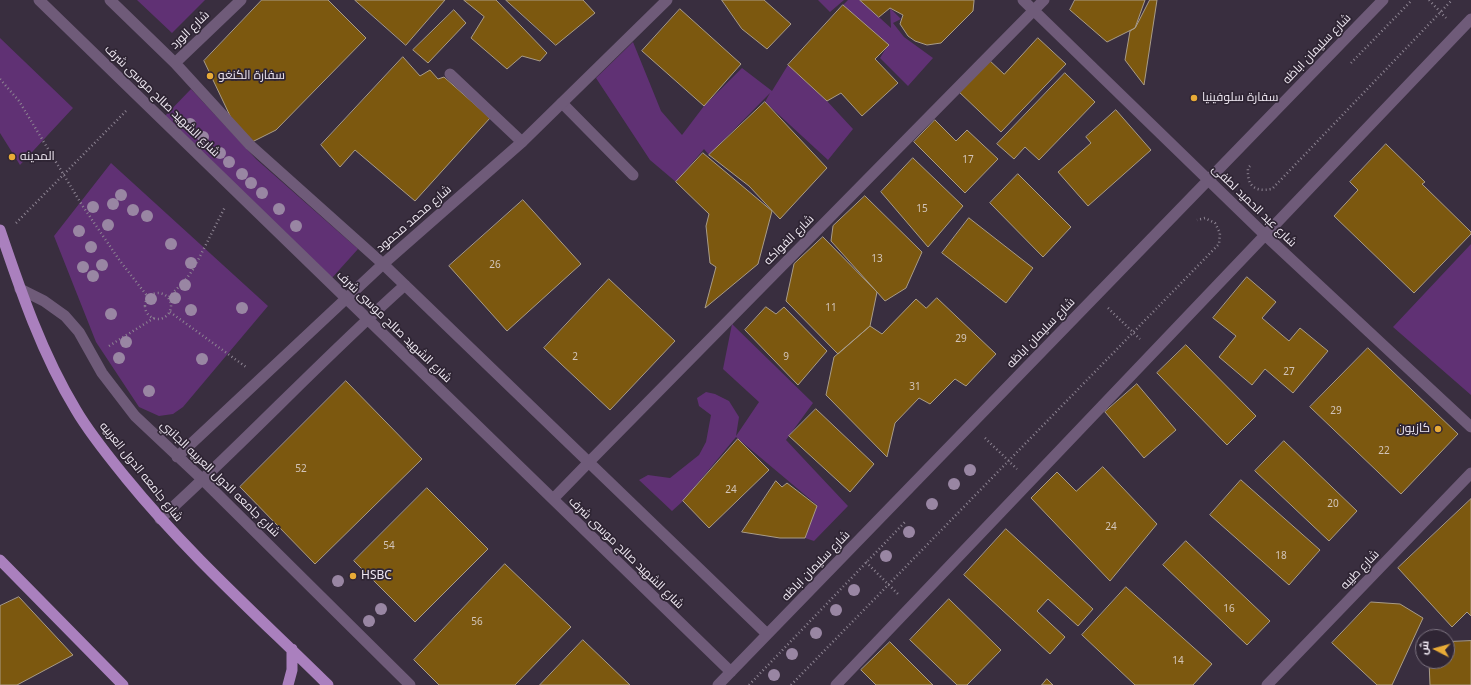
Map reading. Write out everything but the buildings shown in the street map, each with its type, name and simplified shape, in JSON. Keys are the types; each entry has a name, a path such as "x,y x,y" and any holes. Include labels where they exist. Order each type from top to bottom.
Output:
{"main road":[{"name":"شارع جامعه الدول العربيه","path":"1,233 20,289 47,356 76,411 110,458 160,519 182,542 328,685"},
{"path":"0,560 124,685"},
{"path":"288,685 292,670 292,649"}],"street":[{"name":"شارع الشهيد صالح موسى شرف","path":"39,0 731,672"},
{"path":"110,0 175,63 250,145 405,284 767,634"},
{"name":"شارع الورد","path":"175,63 241,0"},
{"name":"شارع محمد محمود","path":"178,457 383,264 522,142 667,0"},
{"name":"شارع عبد الحميد لطفى","path":"1023,0 1265,235 1471,427"},
{"name":"شارع الفواكه","path":"553,500 1044,0"},
{"name":"شارع سليمان اباظه","path":"718,685 1383,0"},
{"path":"836,685 1471,19"},
{"path":"450,74 522,142"},
{"path":"562,103 633,175"},
{"path":"160,519 203,480 367,319 405,284"},
{"name":"شارع جامعه الدول العربيه الجانبي","path":"20,289 44,301 65,316 79,332 102,373 135,416 203,480 410,685"},
{"name":"شارع طيبه","path":"1267,685 1471,473"}],"path":[{"path":"1346,67 1412,0"},
{"path":"1429,0 1458,32"},
{"path":"1254,162 1248,168 1248,178 1252,187 1262,191 1272,189 1452,0"},
{"path":"0,79 18,101 82,205 120,261 148,297"},
{"path":"1,233 64,175 140,98"},
{"path":"169,297 194,268 234,190"},
{"path":"791,685 1219,244 1220,233 1215,223 1205,218 1193,220"},
{"path":"152,293 164,293 169,297 172,307 170,312 163,318 154,318 149,315 145,309 145,303 152,293"},
{"path":"1095,296 1154,352"},
{"path":"1109,309 1114,303"},
{"path":"170,312 262,378"},
{"path":"93,356 154,318"},
{"path":"971,424 1030,482"},
{"path":"980,444 990,433"},
{"path":"749,685 910,517"},
{"path":"851,548 912,606"}],"shaded area":[{"path":"137,0 205,0 172,33"},
{"path":"818,0 844,0 830,12"},
{"path":"848,0 860,0 891,28 890,8 901,19 893,23 904,37 933,58 908,86 880,58 888,45 843,5"},
{"path":"0,38 73,108 20,165 0,133"},
{"path":"633,42 661,111 682,135 704,106 742,68 772,91 788,65 827,101 853,129 828,160 765,102 770,93 709,155 704,149 676,182 650,160 596,78"},
{"path":"191,89 256,159 358,249 331,279 165,116"},
{"path":"111,163 268,306 183,407 173,414 159,416 139,407 96,342 54,236"},
{"path":"1471,244 1471,395 1393,327"},
{"path":"732,324 813,403 786,440 848,506 814,541 805,538 817,505 736,437 683,501 672,511 639,480 648,475 670,478 699,455 706,442 711,415 699,406 697,398 706,392 715,394 729,401 739,417 736,436 759,402 723,369"}],"place":[{"name":"سفارة الكنغو","path":"210,76"},
{"name":"سفارة سلوفينيا","path":"1194,98"},
{"name":"المدينه","path":"12,157"},
{"name":"كازيون","path":"1438,429"},
{"name":"HSBC","path":"353,576"}]}
